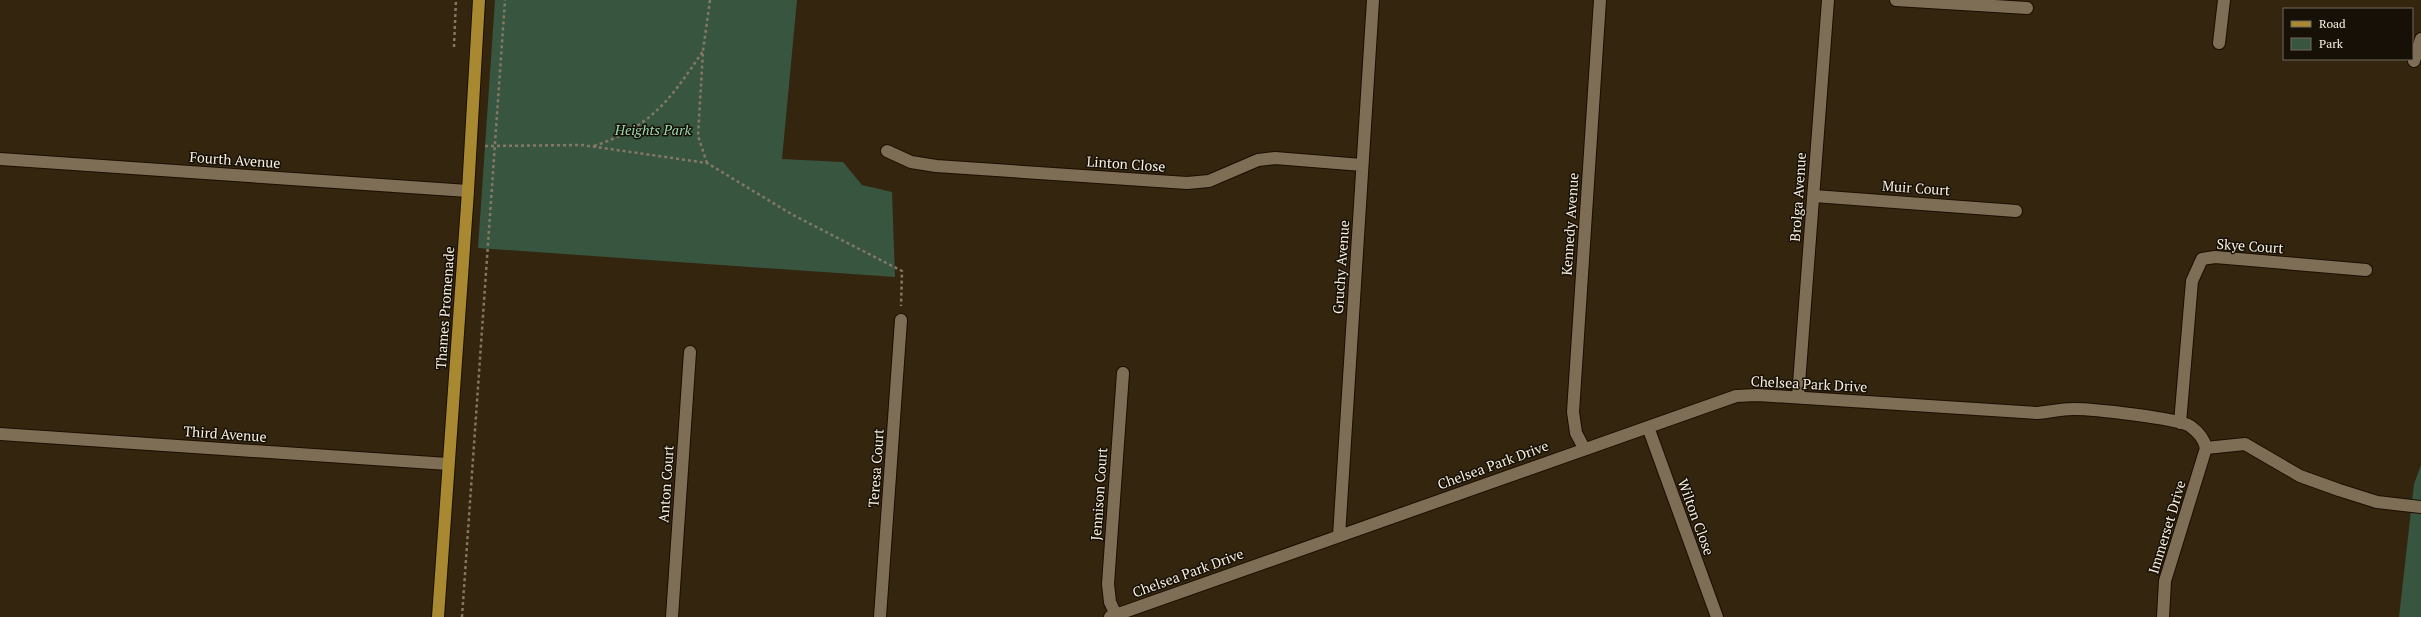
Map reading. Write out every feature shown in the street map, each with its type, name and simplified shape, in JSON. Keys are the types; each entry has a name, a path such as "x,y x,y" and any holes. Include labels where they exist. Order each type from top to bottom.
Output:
{"main road":[{"name":"Thames Promenade","path":"438,617 471,146 479,0"}],"street":[{"name":"Gruchy Avenue","path":"1339,536 1373,0"},
{"name":"Kennedy Avenue","path":"1584,448 1576,433 1572,412 1600,0"},
{"name":"Brolga Avenue","path":"1798,397 1828,0"},
{"path":"1896,0 2027,8"},
{"path":"2220,42 2224,0"},
{"path":"2414,61 2421,39"},
{"name":"Linton Close","path":"887,151 911,162 936,166 1187,183 1209,181 1258,160 1275,158 1362,165"},
{"name":"Fourth Avenue","path":"0,159 468,191"},
{"name":"Muir Court","path":"1814,196 2016,211"},
{"name":"Skye Court","path":"2180,423 2192,281 2202,259 2216,257 2366,270"},
{"name":"Teresa Court","path":"880,617 900,320"},
{"name":"Anton Court","path":"672,617 690,352"},
{"name":"Jennison Court","path":"1113,616 1108,584 1123,373"},
{"name":"Chelsea Park Drive","path":"1113,616 1584,448 1736,396 1798,397 2037,413 2074,409 2180,423 2189,426 2198,433 2205,442 2206,448"},
{"name":"Wilton Close","path":"1648,427 1717,617"},
{"name":"Third Avenue","path":"0,434 448,464"},
{"path":"2206,448 2245,444 2300,476 2339,490 2377,502 2421,507"},
{"name":"Immerset Drive","path":"2163,617 2165,581 2206,448"}],"path":[{"path":"454,47 456,0"},
{"path":"462,617 505,0"},
{"path":"707,163 698,136 703,51 710,0"},
{"path":"593,146 622,137 656,113 679,86 703,51"},
{"path":"471,146 593,146 707,163 793,215 902,271 900,320"}],"green space":[{"name":"Heights Park","path":"495,0 797,0 782,159 843,162 862,185 892,192 895,277 478,248"},
{"path":"2421,465 2421,617 2399,617 2414,484"}]}
